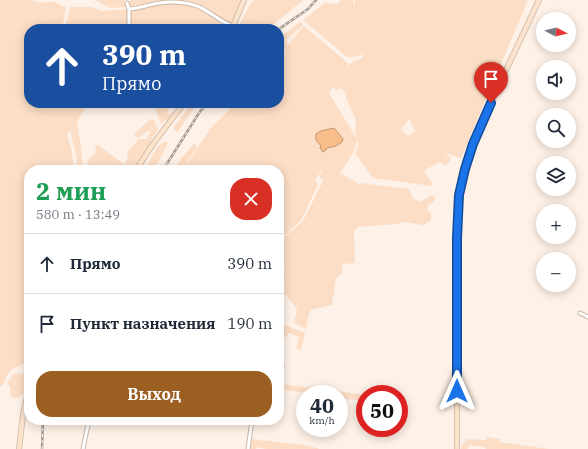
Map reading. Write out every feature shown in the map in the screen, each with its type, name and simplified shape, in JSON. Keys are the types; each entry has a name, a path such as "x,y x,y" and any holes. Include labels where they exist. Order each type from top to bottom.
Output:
{"main road":[{"path":"233,24 244,0"},
{"path":"457,449 457,238 459,195 465,169 484,116 539,0"},
{"path":"139,165 180,108"},
{"path":"19,449 24,410"}],"street":[{"path":"127,2 129,9 129,24"},
{"path":"129,9 160,3 183,3 198,6 228,24"},
{"path":"580,313 588,317"},
{"path":"83,449 88,425"},
{"path":"248,449 251,425"}],"shaded area":[{"path":"0,0 31,0 42,3 52,2 66,8 63,24 24,24 24,108 86,108 77,121 82,154 82,165 77,165 70,130 67,134 72,152 73,165 24,165 24,363 11,370 4,383 0,386"},
{"path":"95,0 124,0 126,7 110,8"},
{"path":"130,0 242,0 233,24 227,23 209,11 194,4 176,1 134,8 129,6"},
{"path":"254,0 303,0 274,24 240,24"},
{"path":"341,0 353,0 355,7 355,0 528,0 461,158 445,153 451,159 446,166 439,162 424,171 432,183 432,186 373,178 355,153 359,145 357,140 354,151 339,176 342,174 359,184 365,183 409,189 414,199 421,202 431,195 435,197 434,202 428,205 428,211 431,213 431,221 423,225 406,222 358,227 354,231 355,263 343,264 342,273 336,278 332,305 310,310 306,329 294,323 297,309 284,293 284,238 303,221 323,181 319,176 322,172 321,171 315,181 318,184 302,219 284,236 284,165 186,165 211,128 231,108 284,108 284,54 286,50 284,52 284,34 301,21 303,26 287,39 287,46 304,26 349,64 343,73 352,62 363,58 362,52 360,56 347,57 303,20 325,3 337,4","holes":["333,87 337,91 341,88 346,93 346,98 356,120 355,130 357,139 329,93","409,119 415,131 408,136 401,130"]},
{"path":"162,3 181,3 199,8 226,24 66,24 70,7 91,7 102,11 136,9"},
{"path":"155,108 171,108 166,112 168,114 174,113 172,117 161,123"},
{"path":"188,108 194,108 177,132 173,128"},
{"path":"150,119 154,120 158,130 151,140 151,145 138,165 125,165 128,157 127,152 139,139 147,139 151,131 147,131 138,138 134,134"},
{"path":"334,128 343,139 342,142 336,146 327,148 323,152 320,148 321,146 316,140 316,134 321,131"},
{"path":"166,141 168,143 157,165 148,165 157,147"},
{"path":"194,143 197,147 185,165 177,165"},
{"path":"98,145 125,165 88,165 89,160 95,154 96,146"},
{"path":"284,325 305,333 301,350 296,348 299,337 289,333 284,338"},
{"path":"24,372 24,394 17,398 12,398 10,386 7,384 13,374 18,373 21,375"},
{"path":"284,385 296,386 296,392 284,390"},
{"path":"348,392 356,394 356,400 348,399"},
{"path":"488,437 500,439 500,442 549,449 486,449 485,447 470,445 467,449 461,449 462,445 467,439 486,440"},
{"path":"252,439 304,445 318,449 267,449 256,447 256,449 251,449"}],"railway":[{"path":"284,26 308,9 316,0"},
{"path":"166,165 203,108"},
{"path":"42,449 43,425"}],"route":[{"path":"457,391 457,238 459,195 473,144 491,103"}]}
